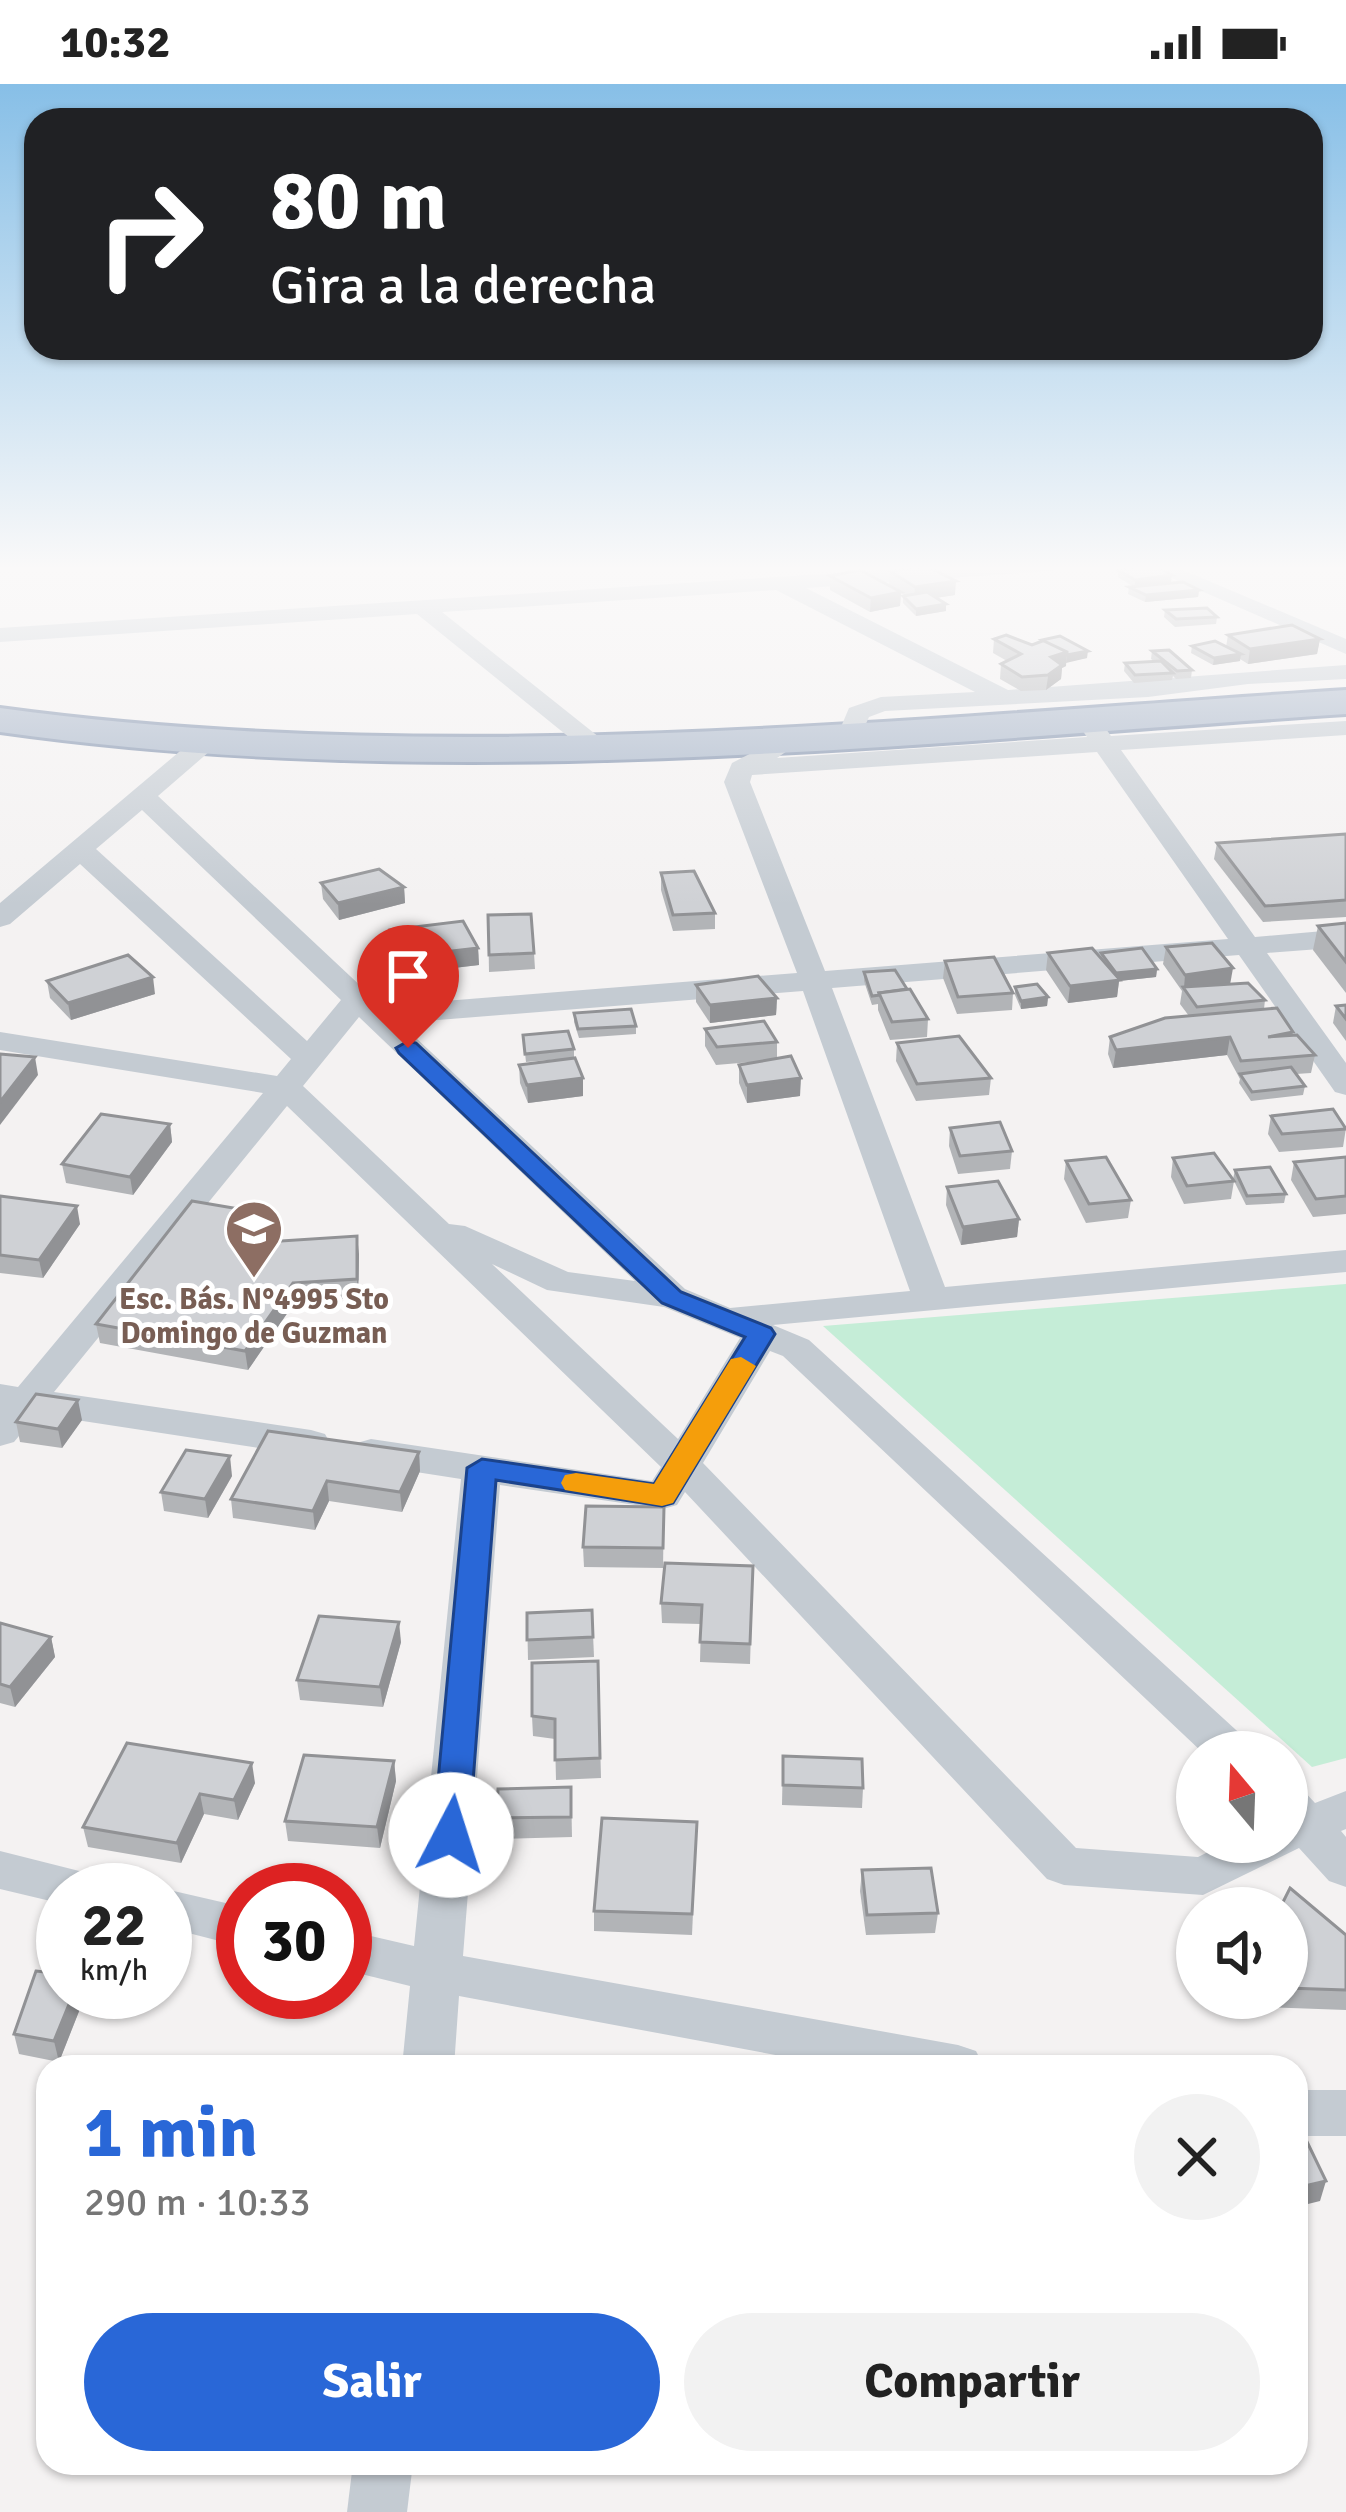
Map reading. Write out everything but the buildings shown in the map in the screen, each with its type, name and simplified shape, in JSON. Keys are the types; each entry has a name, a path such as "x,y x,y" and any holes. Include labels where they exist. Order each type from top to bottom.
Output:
{"highway":[{"path":"0,720 201,746 463,755 1040,723 1095,732 1346,702"}],"street":[{"path":"511,678 600,749"},
{"path":"966,678 1040,723"},
{"path":"850,734 858,712 870,707 1263,678"},
{"path":"741,768 1095,732 1346,728"},
{"path":"1095,732 1346,1085"},
{"path":"792,739 741,768 737,782 931,1299"},
{"path":"0,918 201,746"},
{"path":"142,796 672,1298"},
{"path":"80,849 297,1073 428,1222 682,1464 1064,1866 1203,1876 1226,1863"},
{"path":"0,1432 13,1398 297,1073 366,1008 815,981 1346,938"},
{"path":"0,1041 297,1073"},
{"path":"428,1222 560,1282 672,1298 796,1348 1209,1731"},
{"path":"723,1319 1346,1261"},
{"path":"13,1398 662,1496 761,1334"},
{"path":"429,2055 482,1468"},
{"path":"1308,1830 1346,1868"},
{"path":"0,1870 36,1878"},
{"path":"372,1956 892,2055"},
{"path":"1308,2113 1346,2113"},
{"path":"377,2512 382,2475"}],"green space":[{"path":"1346,1284 1346,1758 1312,1767 1308,1731 1272,1731 823,1326"}],"slow traffic":[{"path":"576,1483 662,1496 741,1366"}],"place":[{"name":"Esc. Bás. N°4995 Sto Domingo de Guzman","path":"254,1280"}],"route":[{"path":"408,1048 672,1298 761,1334 662,1496 482,1468 451,1835"}]}
